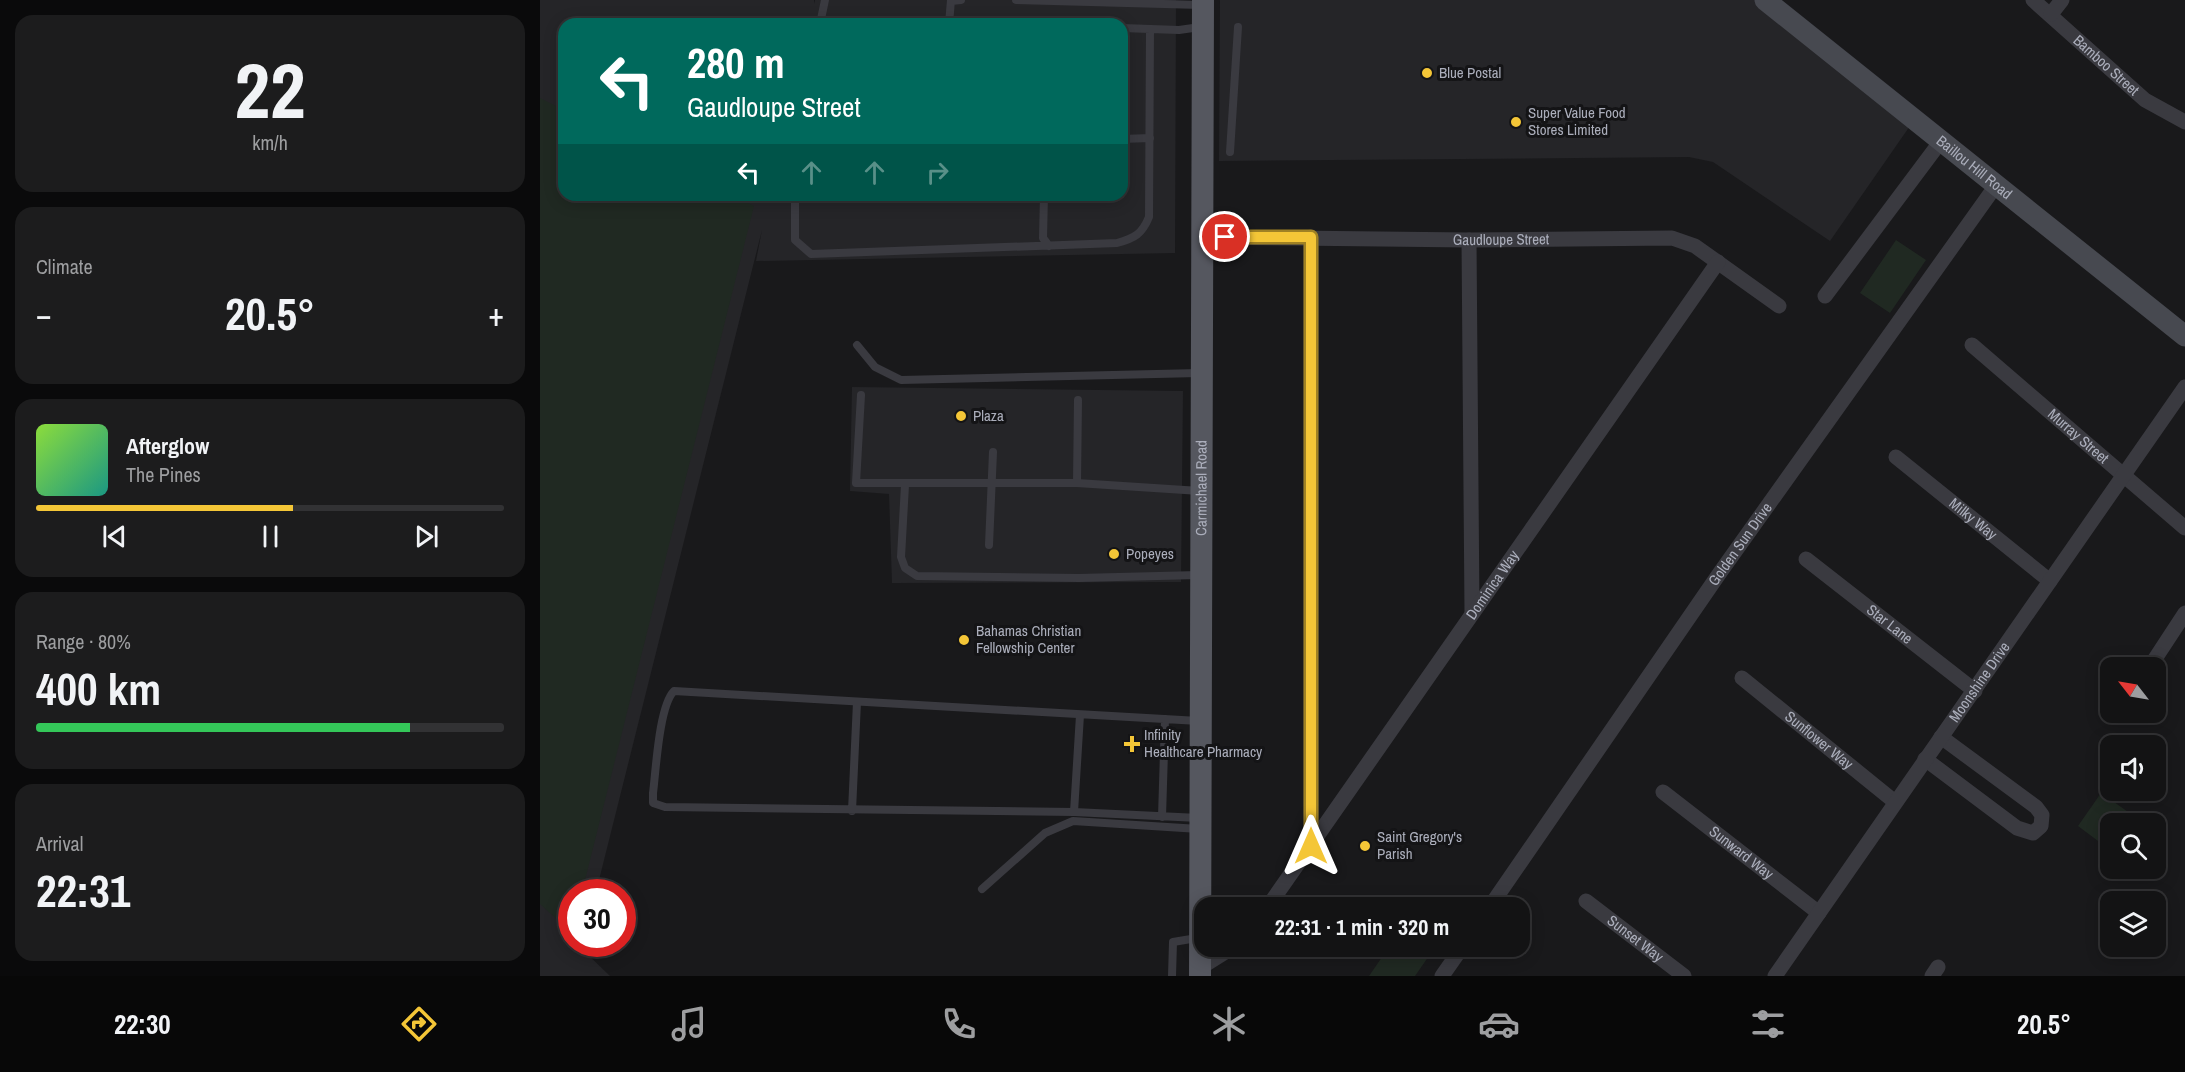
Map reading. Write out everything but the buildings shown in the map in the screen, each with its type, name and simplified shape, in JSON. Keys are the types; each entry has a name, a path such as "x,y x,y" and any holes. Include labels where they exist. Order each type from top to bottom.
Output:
{"main road":[{"name":"Baillou Hill Road","path":"1765,0 2185,336"},
{"name":"Carmichael Road","path":"1200,897 1203,2"}],"street":[{"name":"Bamboo Street","path":"2033,0 2145,100 2185,122"},
{"path":"2051,14 2062,0"},
{"path":"1826,296 1941,141"},
{"name":"Golden Sun Drive","path":"1498,897 1719,574 1996,184"},
{"name":"Gaudloupe Street","path":"1203,237 1469,240 1671,237 1695,246 1779,306"},
{"path":"1311,237 1311,846"},
{"path":"1469,240 1472,613"},
{"name":"Dominica Way","path":"1275,897 1718,262"},
{"name":"Murray Street","path":"1972,345 2102,454 2185,528"},
{"name":"Moonshine Drive","path":"1774,976 2185,387"},
{"name":"Milky Way","path":"1896,457 2049,581"},
{"name":"Star Lane","path":"1806,559 1975,691"},
{"path":"2156,657 2185,613"},
{"name":"Sunflower Way","path":"1742,678 1895,802"},
{"path":"1925,759 2017,828 2030,833 2040,828 2043,818 2036,807 1941,737"},
{"name":"Sunward Way","path":"1663,792 1819,913"},
{"name":"Sunset Way","path":"1586,901 1684,976"},
{"path":"1200,972 1220,957"},
{"path":"1445,975 1456,957"}],"lane":[{"path":"821,18 825,0"},
{"path":"949,18 951,0 961,0"},
{"path":"1016,0 1203,2"},
{"path":"1128,28 1179,30 1202,27"},
{"path":"1230,152 1238,27"},
{"path":"795,201 795,240 811,254 1117,243 1135,238 1144,230 1149,217 1150,29"},
{"path":"1128,139 1150,138"},
{"path":"1044,201 1043,238 1048,246"},
{"path":"857,345 875,366 901,380 1202,373"},
{"path":"861,395 856,483 1077,483 1202,491"},
{"path":"1077,483 1078,400"},
{"path":"988,545 993,452"},
{"path":"905,484 901,557 905,568 917,576 1079,578 1201,575"},
{"path":"1200,824 1162,817 1074,812 665,807 653,803 652,793 664,718 668,701 674,691 1201,722"},
{"path":"852,811 857,702"},
{"path":"1074,812 1080,715"},
{"path":"1162,817 1165,720"},
{"path":"982,889 1045,834 1073,821 1200,824"},
{"path":"1172,976 1173,942 1194,938"}],"shaded area":[{"path":"540,0 814,0 814,4 815,0 1176,0 1175,253 756,261 762,230 599,879 558,879 558,957 590,957 610,976 540,976"},
{"path":"1220,0 1757,0 1912,123 1830,241 1713,162 1689,157 1219,161"},
{"path":"540,98 558,107 558,201 744,201 754,206 585,879 558,879 558,920 540,904"},
{"path":"1896,240 1926,260 1890,313 1860,293"},
{"path":"852,387 1183,391 1181,582 892,583 889,494 850,491"},
{"path":"2100,794 2100,801 2112,801 2130,813 2100,813 2100,842 2078,826"},
{"path":"1382,957 1428,957 1415,976 1369,976"}],"place":[{"name":"Blue Postal","path":"1427,73"},
{"name":"Super Value Food Stores Limited","path":"1516,122"},
{"name":"Plaza","path":"961,416"},
{"name":"Popeyes","path":"1114,554"},
{"name":"Bahamas Christian Fellowship Center","path":"964,640"},
{"name":"Infinity Healthcare Pharmacy","path":"1132,744"},
{"name":"Saint Gregory's Parish","path":"1365,846"}],"route":[{"path":"1225,237 1311,237 1311,846"}]}
